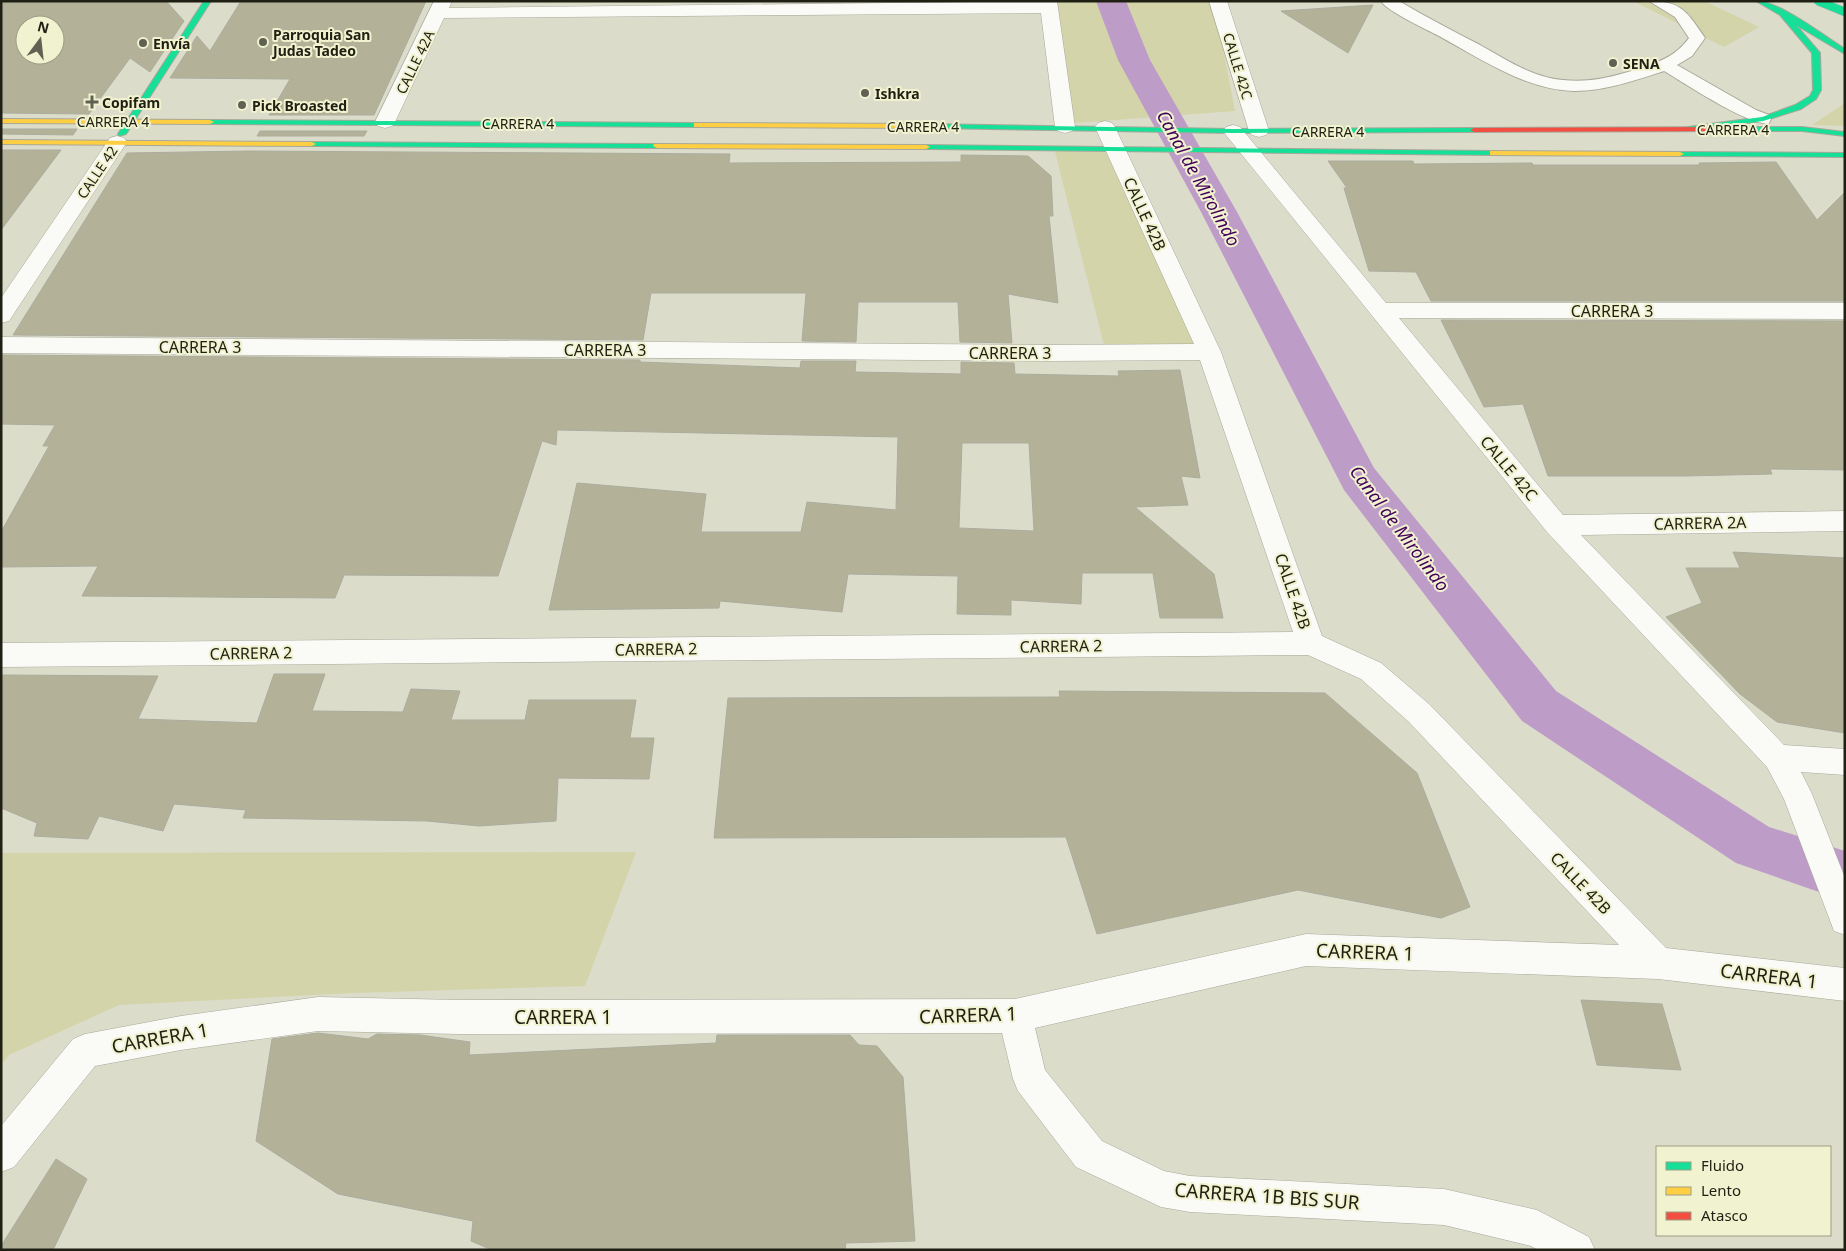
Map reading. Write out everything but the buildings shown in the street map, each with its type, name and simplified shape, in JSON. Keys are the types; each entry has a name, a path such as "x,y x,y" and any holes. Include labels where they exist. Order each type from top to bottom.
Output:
{"main road":[{"name":"CALLE 42","path":"117,142 208,1"},
{"path":"1758,1 1783,13 1845,52"},
{"path":"1818,1 1845,12"},
{"path":"1836,1 1845,16"},
{"path":"1688,129 1763,119 1798,107 1813,97 1817,90 1816,53 1783,13"},
{"name":"CARRERA 4","path":"1,121 1065,127 1122,138 1225,137"},
{"name":"CARRERA 4","path":"1253,141 1688,129 1802,129 1845,134"},
{"name":"CARRERA 4","path":"1,142 1225,137"},
{"name":"CARRERA 4","path":"1253,141 1845,156"}],"street":[{"name":"CALLE 42C","path":"1218,1 1253,141 1380,310 1556,525 1777,758 1797,794 1843,913"},
{"path":"441,7 1049,5 1065,127"},
{"name":"CALLE 42A","path":"385,122 441,7"},
{"name":"CALLE 42C","path":"1225,137 1253,141"},
{"name":"CALLE 42B","path":"1122,138 1209,352 1311,643 1371,671 1419,713 1658,963"},
{"name":"CALLE 42","path":"1,316 117,142"},
{"name":"CARRERA 3","path":"1380,310 1845,311"},
{"name":"CARRERA 3","path":"1,345 1050,353 1209,352"},
{"name":"CARRERA 2A","path":"1556,525 1845,521"},
{"name":"CARRERA 2","path":"1,655 1311,643"},
{"path":"1777,758 1845,762"},
{"name":"CARRERA 1","path":"1,1154 85,1051 181,1033 318,1014 459,1017 1015,1016 1306,950 1658,963 1845,985"},
{"name":"CARRERA 1B BIS SUR","path":"1015,1016 1030,1079 1089,1154 1161,1189 1190,1194 1444,1206 1537,1229 1576,1250"}],"lane":[{"path":"1388,1 1511,68 1543,81 1558,85 1576,86 1626,79 1665,65 1686,53 1697,38 1680,14 1656,1"},
{"path":"1665,65 1750,114 1763,119"}],"green space":[{"path":"1045,1 1214,1 1235,111 1062,124"},
{"path":"1633,1 1704,1 1759,27 1724,47"},
{"path":"1845,101 1845,126 1812,125 1842,105"},
{"path":"1054,148 1113,148 1206,349 1105,349"},
{"path":"636,852 585,986 353,993 119,1005 9,1055 1,1064 1,853"}],"waterway":[{"name":"Canal de Mirolindo","path":"1111,1 1134,60 1219,212 1359,479 1539,706 1754,846 1845,876"}],"traffic: fast":[{"path":"122,134 208,1"},
{"path":"1759,1 1783,13 1845,52"},
{"path":"1818,1 1845,12"},
{"path":"1688,129 1763,119 1798,107 1813,97 1817,90 1816,53 1783,13"},
{"path":"210,122 697,125"},
{"path":"930,126 1233,131 1474,130"},
{"path":"1735,129 1802,129 1845,134"},
{"path":"312,144 657,146"},
{"path":"926,147 1493,153"},
{"path":"1680,154 1845,155"}],"traffic: slow":[{"path":"1,121 210,122"},
{"path":"697,125 930,126"},
{"path":"1,142 312,144"},
{"path":"657,146 926,147"},
{"path":"1493,153 1680,154"}],"traffic: jam":[{"path":"1474,130 1735,129"}],"place":[{"name":"Parroquia San Judas Tadeo","path":"263,42"},
{"name":"Envía","path":"143,43"},
{"name":"SENA","path":"1613,63"},
{"name":"Ishkra","path":"865,93"},
{"name":"Copifam","path":"92,102"},
{"name":"Pick Broasted","path":"242,105"}]}
